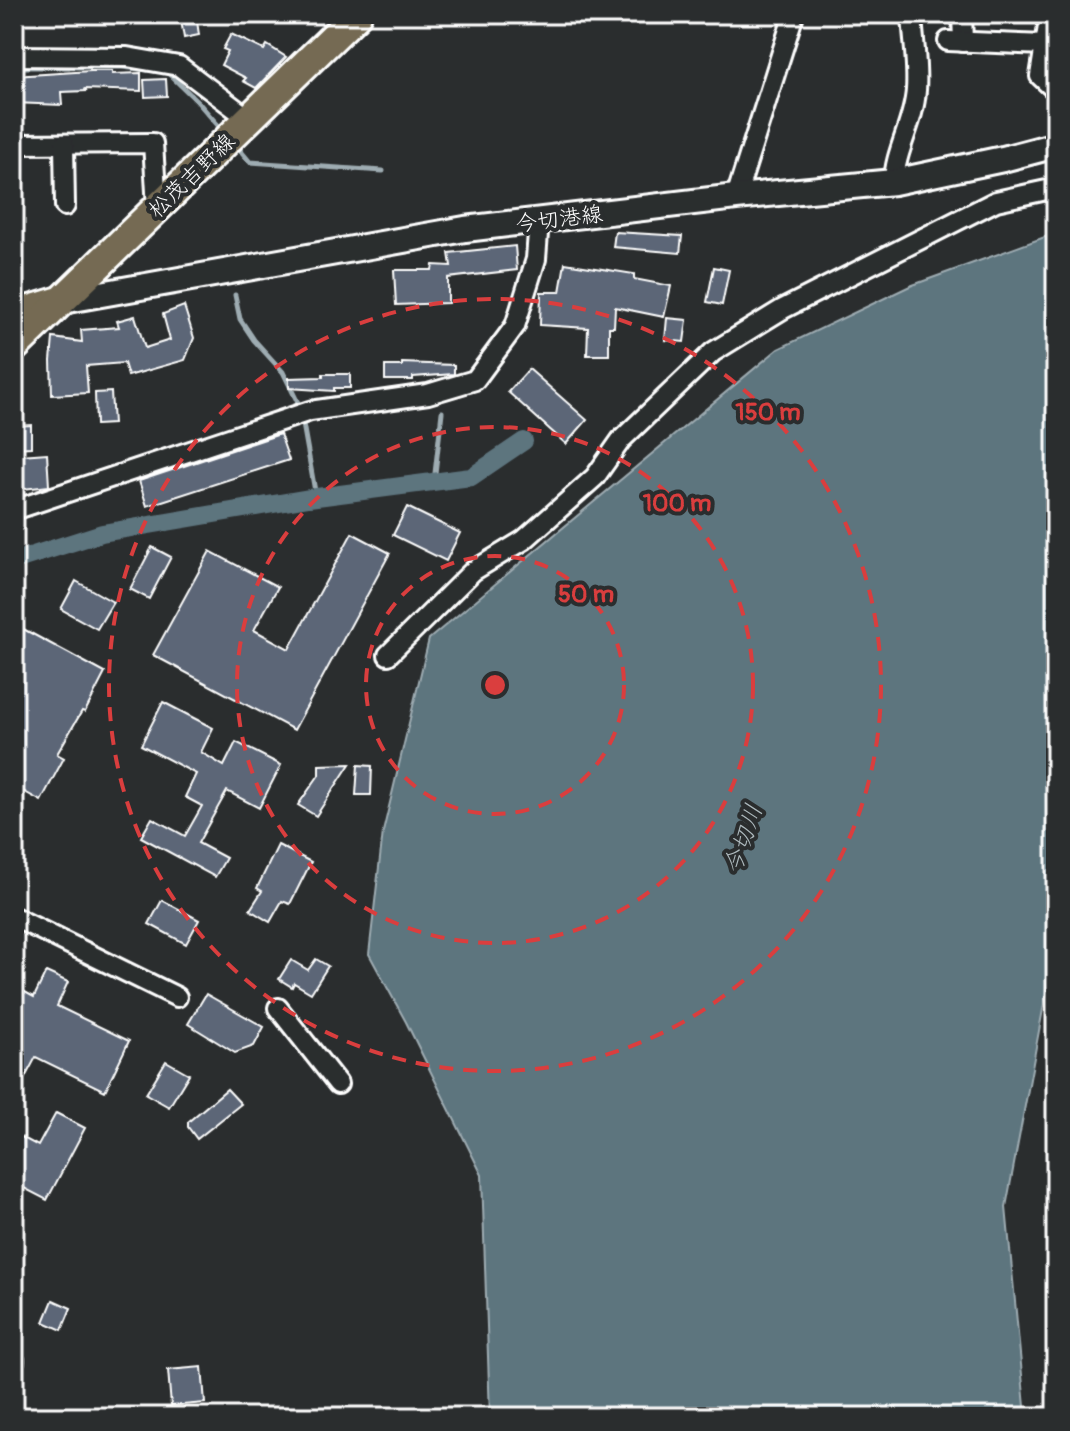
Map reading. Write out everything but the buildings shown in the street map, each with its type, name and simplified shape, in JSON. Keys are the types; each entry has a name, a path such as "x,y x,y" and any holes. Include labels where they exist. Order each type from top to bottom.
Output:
{"main road":[{"name":"松茂吉野線","path":"14,315 62,301 357,14"},
{"name":"今切港線","path":"62,301 465,229 894,182 1056,145"},
{"path":"14,347 62,301"}],"street":[{"path":"736,197 794,14"},
{"path":"894,182 894,161 908,130 916,91 912,14"},
{"path":"962,14 955,41 1045,45"},
{"path":"1050,14 1040,76 1056,91"},
{"path":"14,56 127,57 179,66 249,119"},
{"path":"14,144 153,143 157,208"},
{"path":"64,144 65,206"},
{"path":"388,655 473,571 524,540 595,477 621,440 713,352 783,309 996,201 1056,188"},
{"path":"14,510 310,411 428,394 475,380 515,326 536,259 539,220"},
{"path":"14,917 177,997"},
{"path":"278,1008 338,1084"}],"water":[{"name":"今切川","path":"1056,233 1056,940 1006,1207 1026,1417 490,1417 482,1175 369,954 383,832 429,639 778,349 910,286"}],"waterway":[{"path":"14,67 122,67 157,71"},
{"path":"167,72 223,131"},
{"path":"235,144 250,162 383,171"},
{"path":"235,295 240,319 283,372 300,407 316,497"},
{"path":"434,482 442,412"},
{"path":"14,561 102,533 309,498 471,477 524,441"}]}
